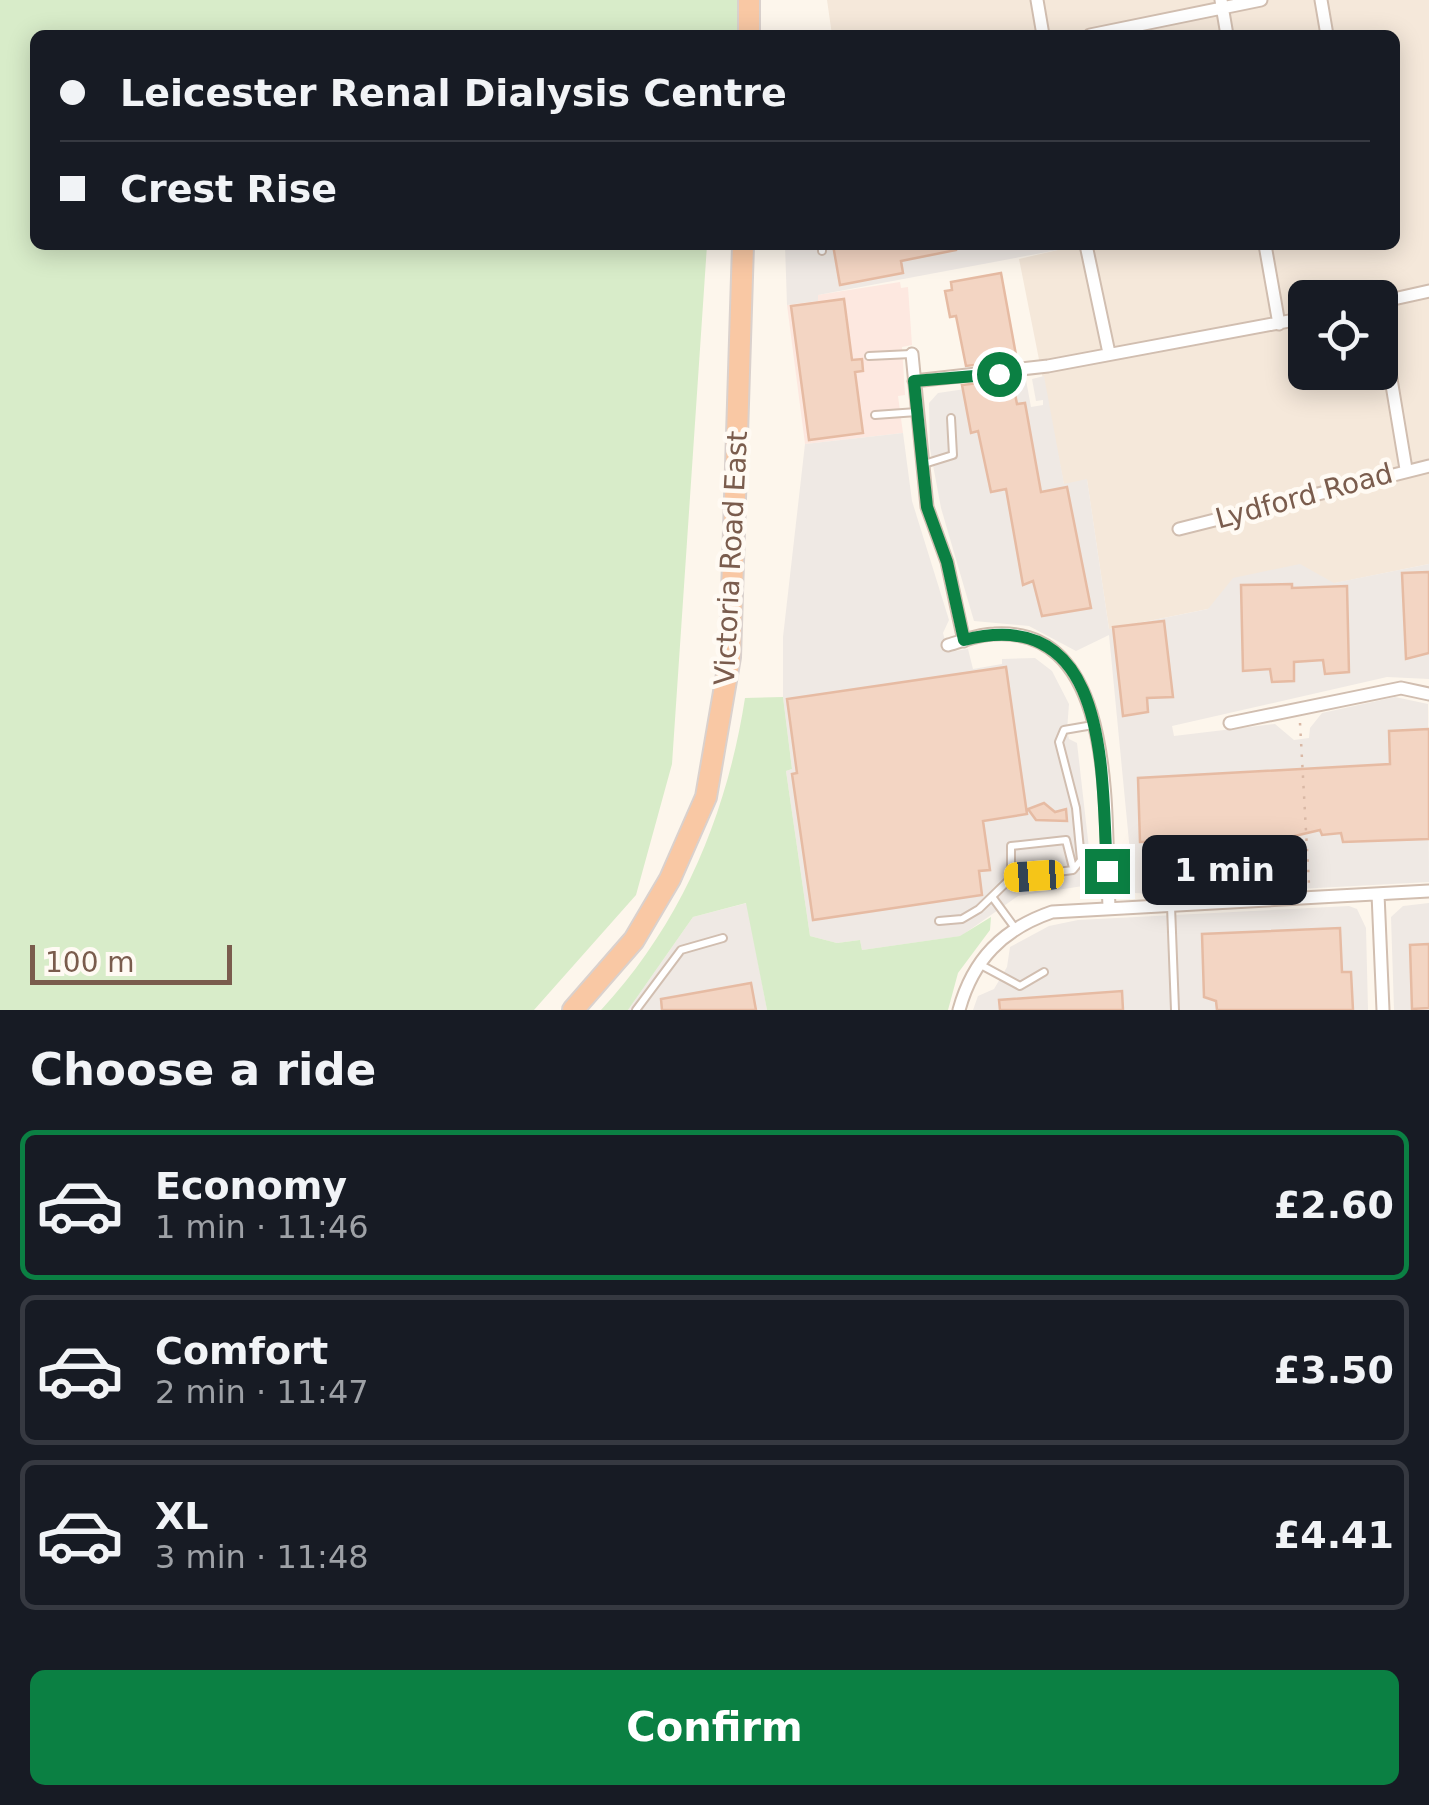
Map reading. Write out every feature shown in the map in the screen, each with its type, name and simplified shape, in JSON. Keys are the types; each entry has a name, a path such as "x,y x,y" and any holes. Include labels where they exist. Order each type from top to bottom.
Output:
{"highway":[{"path":"749,0 749,30"},
{"name":"Victoria Road East","path":"574,1010 634,940 670,879 706,797 730,657 744,250"}],"street":[{"path":"1037,0 1042,30"},
{"path":"1111,30 1222,4 1261,0"},
{"path":"1321,0 1326,30"},
{"path":"1222,4 1227,30"},
{"path":"1087,250 1109,353"},
{"path":"1266,250 1279,324"},
{"path":"1398,298 1429,291"},
{"path":"914,381 999,374 1288,322"},
{"path":"912,354 927,507 947,562 964,640"},
{"path":"1393,390 1406,469"},
{"name":"Lydford Road","path":"1179,528 1429,466"},
{"path":"948,644 1005,634 1047,645 1079,678 1101,765 1109,906"},
{"path":"1230,723 1401,688 1429,694"},
{"path":"959,1010 978,963 1015,928 1052,912 1429,890"},
{"path":"1378,894 1382,1010"}],"lane":[{"path":"869,356 912,354"},
{"path":"875,415 916,412"},
{"path":"922,464 953,455 951,418"},
{"path":"939,922 962,918 993,898 1011,878 1073,870 1081,860 1076,808 1058,742 1064,730 1093,725"},
{"path":"1011,878 1011,846 1066,840 1073,870"},
{"path":"993,898 1015,928"},
{"path":"1171,905 1175,1010"},
{"path":"636,1010 681,950 723,938"},
{"path":"978,963 1020,986 1044,972"}],"path":[{"path":"1299,711 1310,896"}],"shaded area":[{"path":"827,0 1429,0 1429,564 1109,629 1087,480 1064,485 1019,259 1058,250 1400,250 1400,30 831,30"},
{"path":"785,250 1058,250 818,295 818,301 787,305"},
{"path":"900,282 901,288 908,287 912,345 902,347 905,395 898,396 903,433 805,444 787,305 817,301 817,295"},
{"path":"1044,376 1064,484 1087,479 1109,629 1208,609 1233,578 1300,564 1334,583 1429,564 1429,679 1387,677 1172,726 1174,736 1275,724 1294,740 1309,738 1310,728 1322,713 1395,697 1428,704 1429,882 1188,895 1134,893 1109,635 1076,651 1029,626 974,621 941,508 930,449 929,403 938,393 1026,380 1031,407 1043,405 1043,400 1036,401 1032,379"},
{"path":"903,433 912,501 949,620 943,633 948,652 968,649 973,669 1002,664 1002,659 1035,658 1052,671 1069,704 1067,730 1069,739 1077,743 1092,875 1083,886 1018,896 961,936 862,950 860,940 837,943 810,936 786,771 792,769 783,697 783,637 805,444"},
{"path":"747,903 767,1010 628,1010 693,917"},
{"path":"1429,903 1429,1010 1394,1010 1391,917 1403,906"},
{"path":"1349,906 1357,909 1366,928 1368,1010 973,1010 978,996 994,989 1007,967 1010,947 1049,926 1078,920"}],"green space":[{"path":"0,0 738,0 738,30 30,30 30,250 707,250 672,764 636,895 534,1010 0,1010"},
{"path":"783,697 792,769 786,771 810,936 837,943 860,940 862,950 960,936 991,917 990,930 958,973 948,1010 767,1010 746,903 693,917 628,1010 601,1010 655,941 697,865 726,783 745,698"}],"building":[{"path":"834,250 956,250 901,261 903,273 840,285"},
{"path":"1001,273 1016,355 1008,356 1009,361 966,366 956,316 950,317 945,291 952,290 951,282"},
{"path":"844,299 852,360 862,359 863,371 855,372 863,433 809,440 791,306"},
{"path":"1012,379 1017,404 1025,403 1041,492 1067,487 1091,608 1042,616 1033,581 1023,585 1006,489 991,492 978,431 971,433 962,385"},
{"path":"1429,572 1429,653 1406,659 1402,573"},
{"path":"1292,584 1292,588 1347,586 1349,672 1325,674 1323,660 1294,662 1294,681 1272,682 1270,669 1243,671 1241,585"},
{"path":"1164,621 1173,697 1147,698 1148,712 1123,716 1113,627"},
{"path":"1006,667 1027,814 983,821 990,870 979,871 982,895 813,920 792,774 797,773 787,699"},
{"path":"1429,729 1429,839 1343,842 1341,833 1322,835 1320,830 1286,838 1286,844 1245,845 1245,838 1225,839 1223,847 1183,849 1183,841 1140,842 1138,778 1390,764 1389,731"},
{"path":"1044,803 1055,812 1066,809 1067,821 1036,820 1028,809"},
{"path":"1340,928 1342,972 1351,972 1353,1010 1217,1010 1216,1001 1204,997 1202,934"},
{"path":"1429,944 1429,1008 1412,1009 1410,945"},
{"path":"751,983 756,1010 662,1010 661,999"},
{"path":"1122,991 1123,1010 1000,1010 999,1000"}],"route":[{"path":"999,374 914,381 927,507 947,562 964,640 992,634 1018,635 1047,645 1079,678 1088,696 1101,765 1107,871"}]}
